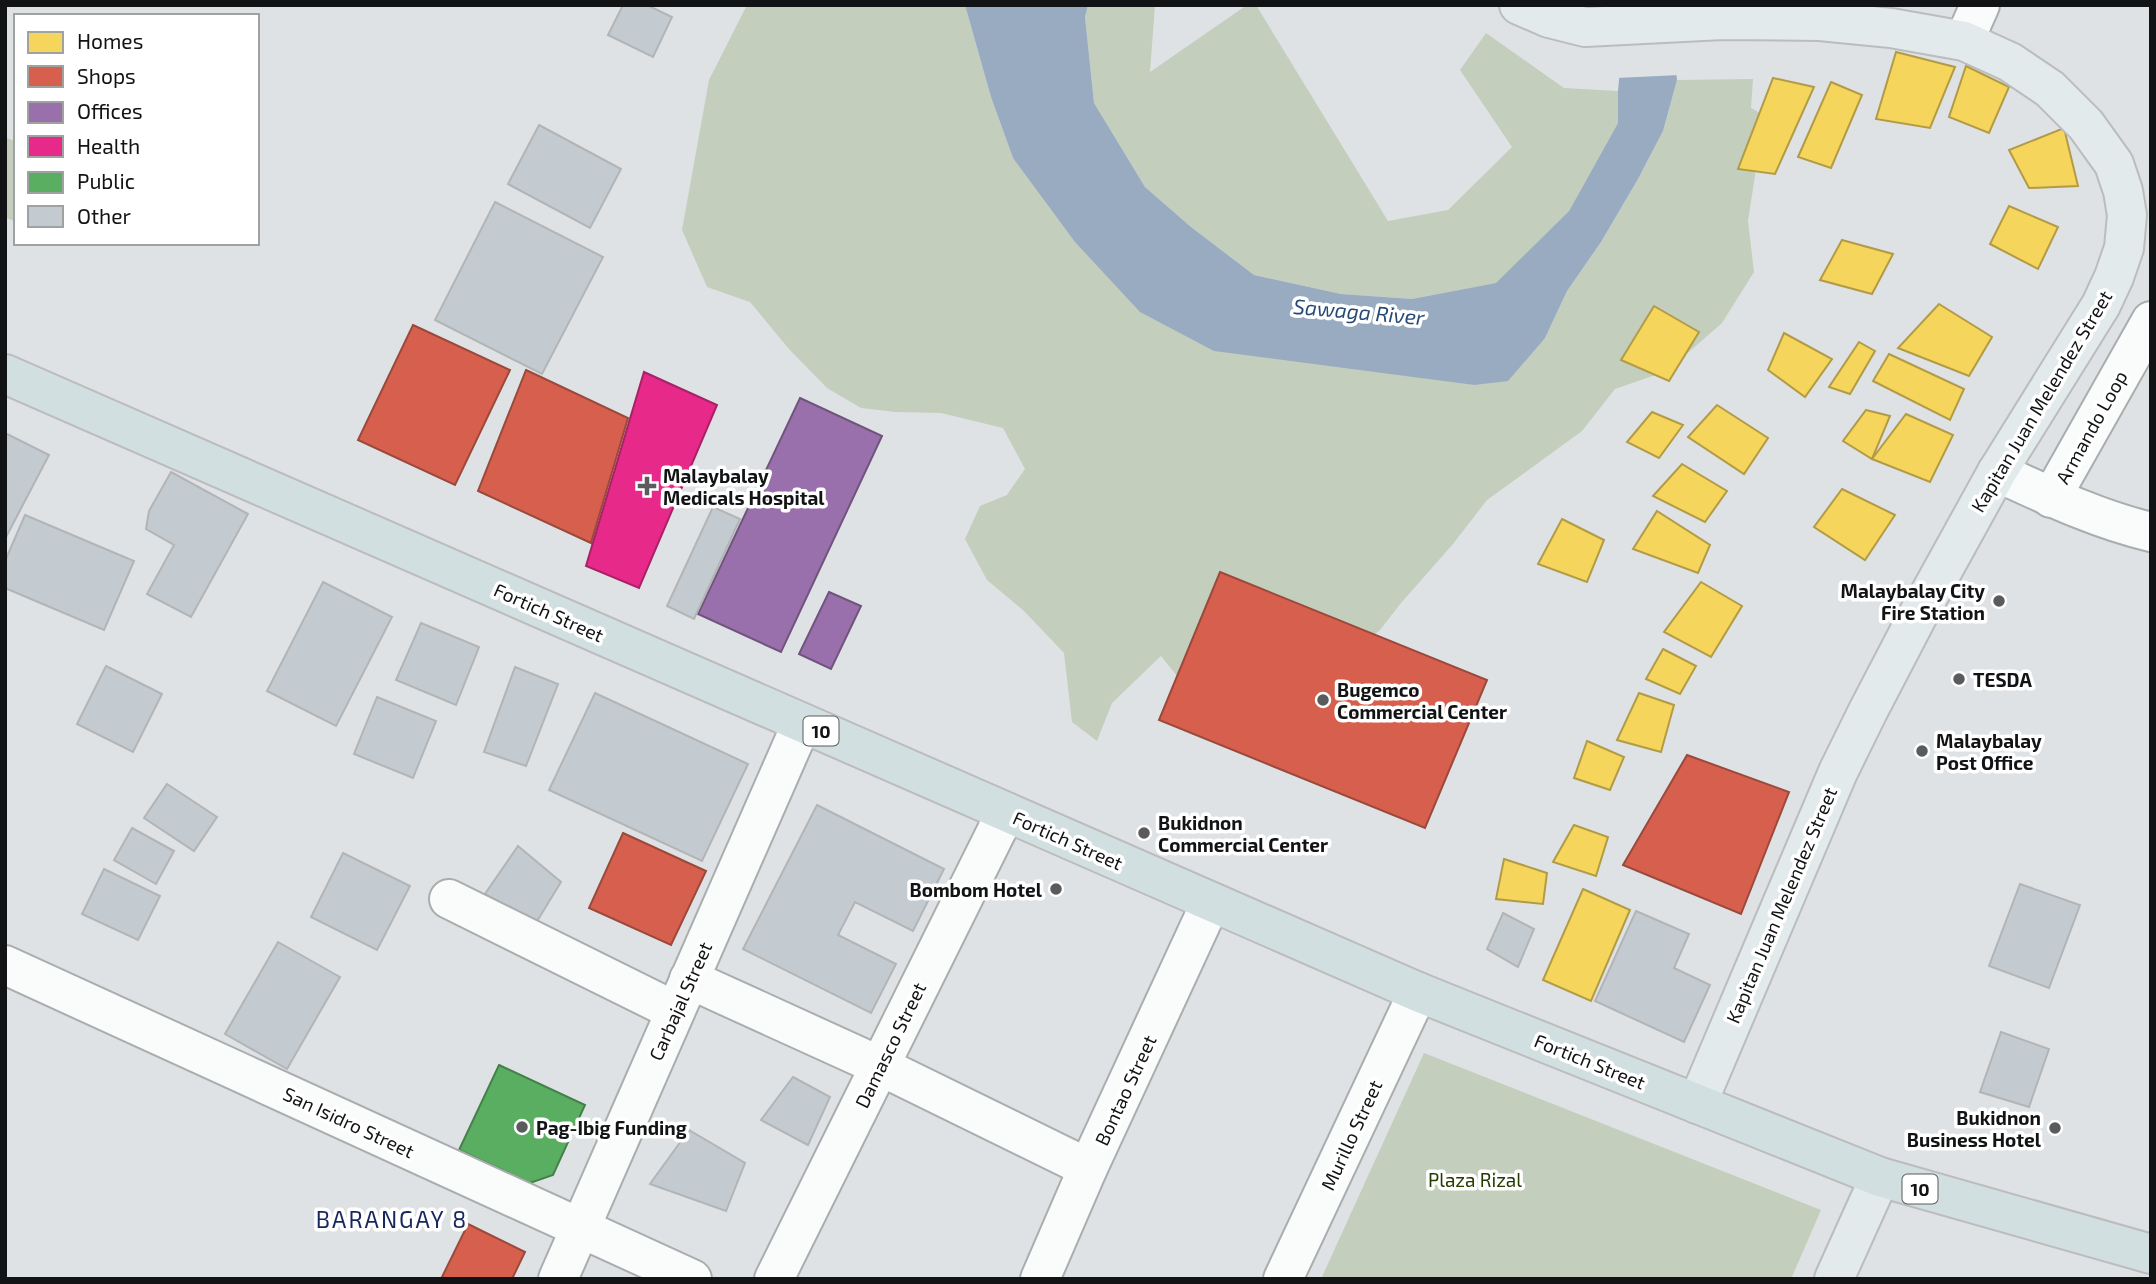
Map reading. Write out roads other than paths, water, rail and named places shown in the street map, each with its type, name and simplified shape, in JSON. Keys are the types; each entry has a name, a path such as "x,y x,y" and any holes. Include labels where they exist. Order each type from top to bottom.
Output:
{"highway":[{"name":"Fortich Street","path":"5,374 1418,992 1880,1177 2151,1254"}],"main road":[{"name":"Kapitan Juan Melendez Street","path":"1519,5 1549,18 1585,27 1723,20 1820,21 1891,28 1964,41 2010,62 2050,89 2086,125 2114,164 2123,191 2139,221 2124,248 2101,305 1997,472 1917,615 1838,772 1697,1104"},
{"path":"1834,1279 1880,1177"}],"street":[{"path":"1964,41 1980,5"},
{"name":"Armando Loop","path":"2051,498 2151,321"},
{"path":"1997,472 2051,498 2116,524 2151,531"},
{"name":"Carbajal Street","path":"558,1279 802,723"},
{"name":"Damasco Street","path":"774,1279 1006,812"},
{"path":"449,899 682,995 880,1066 1088,1168"},
{"name":"Bontao Street","path":"1040,1279 1088,1168 1211,902"},
{"name":"San Isidro Street","path":"5,965 692,1279"},
{"name":"Murillo Street","path":"1283,1279 1418,992"}],"water":[{"name":"Sawaga River","path":"965,5 1088,5 1085,17 1094,103 1145,187 1191,227 1254,275 1341,294 1412,299 1496,283 1569,211 1618,123 1618,91 1626,5 1669,5 1677,80 1663,131 1601,242 1567,291 1545,338 1508,381 1474,385 1214,351 1140,312 1075,242 1013,158 991,97"}],"place":[{"name":"Malaybalay Medicals Hospital","path":"647,486"},
{"name":"Malaybalay City Fire Station","path":"1999,601"},
{"name":"TESDA","path":"1959,679"},
{"name":"Bugemco Commercial Center","path":"1323,700"},
{"name":"Malaybalay Post Office","path":"1922,751"},
{"name":"Bukidnon Commercial Center","path":"1144,833"},
{"name":"Bombom Hotel","path":"1056,889"},
{"name":"Pag-Ibig Funding","path":"522,1127"},
{"name":"Bukidnon Business Hotel","path":"2055,1128"}],"district":[{"name":"BARANGAY 8","path":"392,1219"}],"park label":[{"name":"Plaza Rizal","path":"1475,1179"}]}
